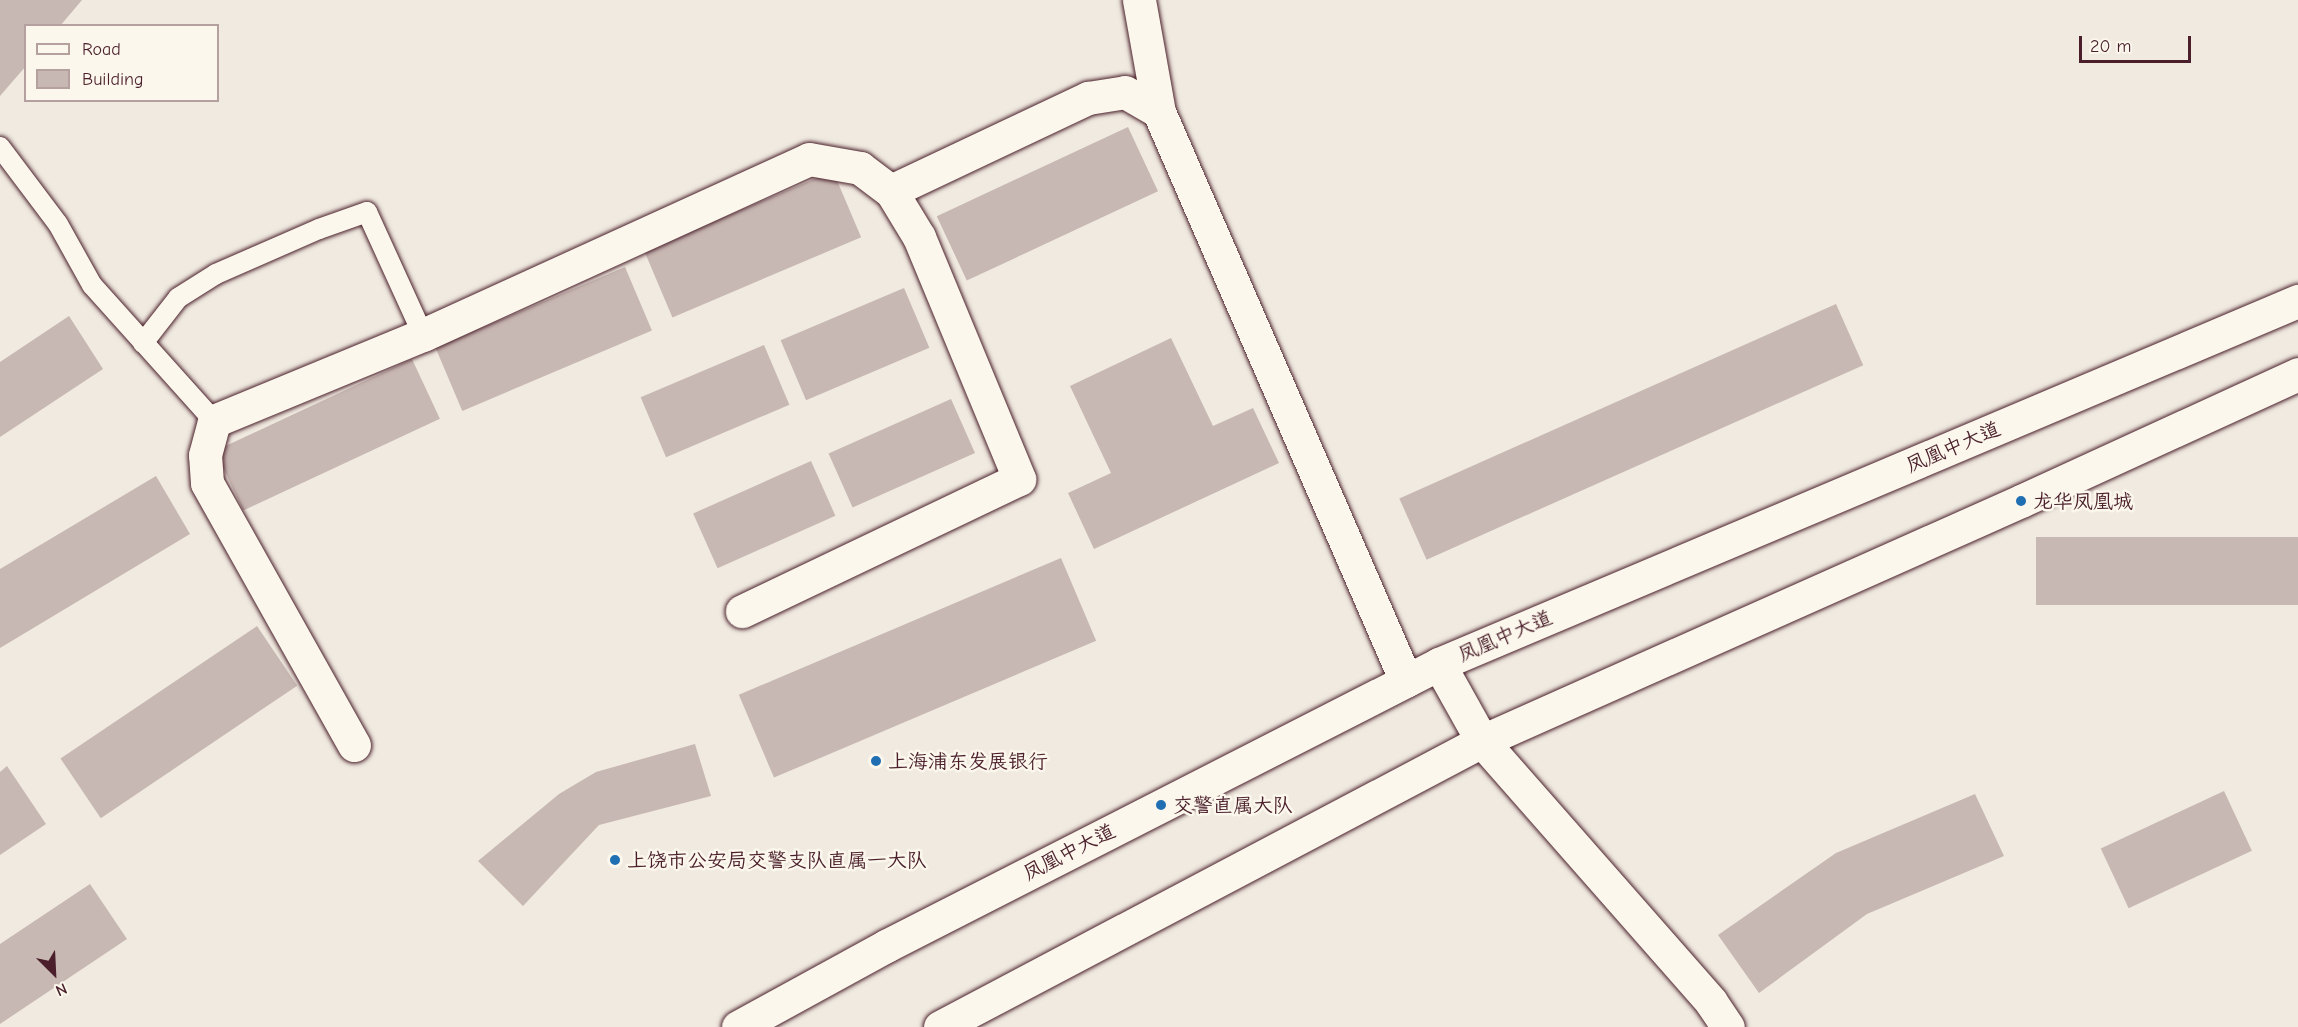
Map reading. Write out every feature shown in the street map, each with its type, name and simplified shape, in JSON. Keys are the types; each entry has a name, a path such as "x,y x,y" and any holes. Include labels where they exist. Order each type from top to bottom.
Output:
{"street":[{"path":"1139,0 1159,112 1406,681"},
{"path":"891,191 1088,98 1125,92 1159,112"},
{"path":"354,745 207,483 205,455 214,421 423,335 809,159 860,168 891,191 919,237 1019,479 742,611"},
{"name":"凤凰中大道","path":"738,1027 897,941 1439,664 2298,301"},
{"path":"940,1027 1482,741 2021,501 2298,374"},
{"path":"1439,664 1482,741 1711,1002 1728,1027"}],"lane":[{"path":"0,147 58,224 92,285 214,421"},
{"path":"143,343 178,298 216,273 319,229 367,212 423,335"}],"building":[{"path":"0,0 82,0 62,24 24,24 24,68 0,96"},
{"path":"1128,127 1158,191 967,281 937,216"},
{"path":"833,171 861,237 672,317 644,251"},
{"path":"625,267 652,331 462,411 435,347"},
{"path":"904,288 929,348 806,400 781,340"},
{"path":"1836,304 1863,365 1427,560 1399,498"},
{"path":"69,316 103,369 0,437 0,362"},
{"path":"1171,338 1213,426 1253,408 1279,463 1094,549 1068,493 1111,473 1070,386"},
{"path":"764,345 789,405 666,457 641,397"},
{"path":"412,359 440,419 243,511 215,451"},
{"path":"951,399 975,453 853,507 829,454"},
{"path":"811,461 835,516 718,568 693,513"},
{"path":"156,476 190,534 0,648 0,569"},
{"path":"2036,537 2298,537 2298,605 2036,605"},
{"path":"1061,558 1096,641 774,778 739,695"},
{"path":"257,626 297,686 101,818 61,759"},
{"path":"695,744 711,796 599,825 523,906 478,861 559,794 596,772"},
{"path":"7,766 46,824 0,855 0,772"},
{"path":"2224,791 2252,851 2129,908 2101,848"},
{"path":"1975,794 2004,856 1867,914 1759,993 1718,935 1836,853"},
{"path":"90,884 127,939 0,1024 0,944"}],"place":[{"name":"龙华凤凰城","path":"2021,501"},
{"name":"上海浦东发展银行","path":"876,761"},
{"name":"交警直属大队","path":"1161,805"},
{"name":"上饶市公安局交警支队直属一大队","path":"615,860"}]}
